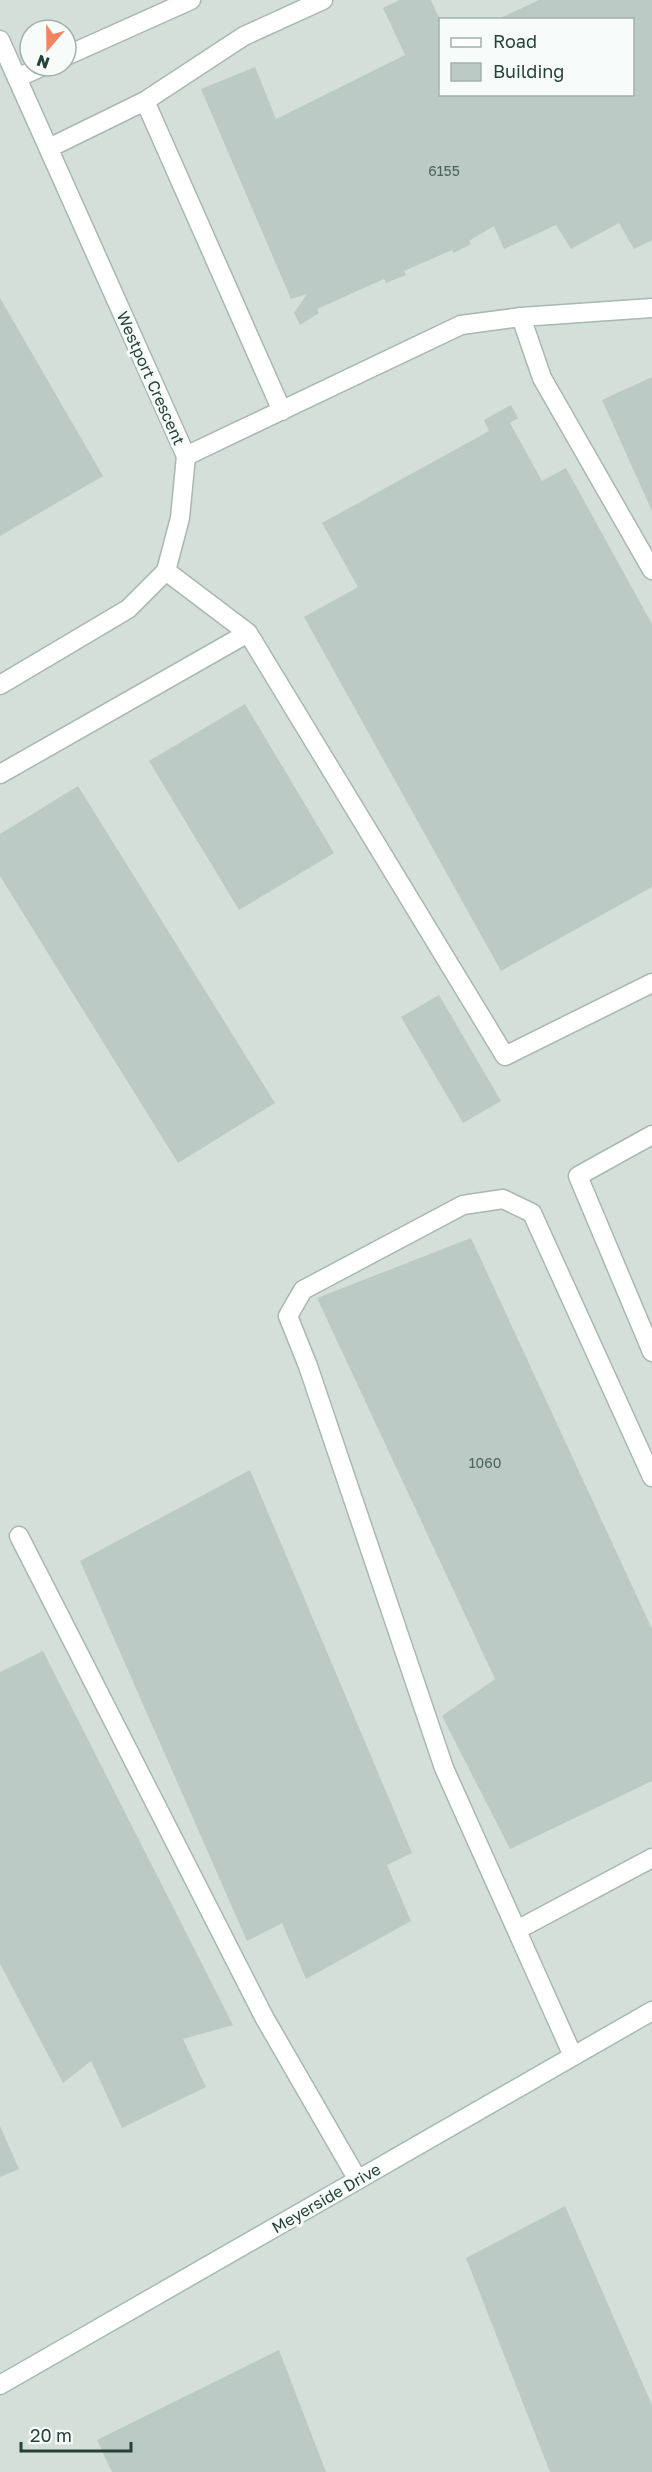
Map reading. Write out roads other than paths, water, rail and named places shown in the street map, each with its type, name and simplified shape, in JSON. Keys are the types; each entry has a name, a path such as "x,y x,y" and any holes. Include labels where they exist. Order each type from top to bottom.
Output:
{"street":[{"path":"78,51 191,0"},
{"path":"49,148 145,101 244,36 323,0"},
{"name":"Westport Crescent","path":"0,40 186,456 180,518 166,571"},
{"path":"145,101 282,411"},
{"path":"186,456 461,325 521,317 652,308"},
{"path":"521,317 542,378 652,570"},
{"path":"0,686 128,609 166,571 248,633 505,1056 652,983"},
{"path":"0,774 248,633"},
{"path":"652,1135 578,1176 652,1352"},
{"path":"573,2056 444,1768 311,1377 288,1316 303,1290 463,1205 503,1198 532,1213 652,1477"},
{"path":"19,1536 264,2017 358,2180"},
{"path":"517,1930 652,1858"},
{"name":"Meyerside Drive","path":"0,2385 652,2011"}]}
